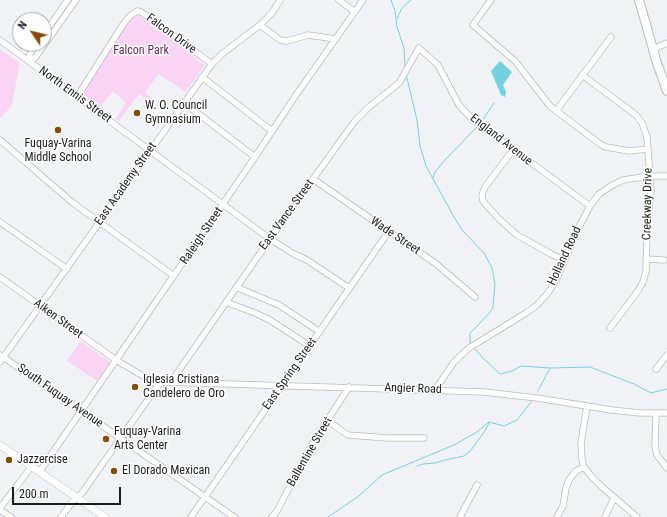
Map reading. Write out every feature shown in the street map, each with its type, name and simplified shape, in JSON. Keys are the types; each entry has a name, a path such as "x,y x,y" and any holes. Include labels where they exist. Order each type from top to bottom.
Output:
{"highway":[{"path":"640,0 653,50 667,91"}],"main road":[{"path":"0,445 105,517"}],"street":[{"path":"52,23 68,0"},
{"path":"29,61 35,58 76,0"},
{"name":"East Academy Street","path":"1,358 40,306 212,64 222,54 260,25 272,13 280,0"},
{"path":"339,0 355,12"},
{"name":"Raleigh Street","path":"40,471 363,0"},
{"path":"491,0 473,25 515,61 550,106 606,147 629,151 648,149"},
{"name":"Falcon Drive","path":"77,96 124,24 130,16 137,11 154,21 212,64"},
{"path":"260,25 280,40 287,41 308,35 336,39"},
{"path":"556,111 611,37"},
{"name":"North Ennis Street","path":"0,40 270,239 307,260 349,288"},
{"path":"653,50 667,43"},
{"name":"England Avenue","path":"414,58 420,48 441,70 459,105 473,120 590,206"},
{"path":"29,61 31,52"},
{"name":"East Vance Street","path":"172,382 236,287 354,122 369,107 399,83 414,58"},
{"name":"Creekway Drive","path":"582,75 636,115 645,130 648,149 651,191 647,228 648,259 646,272 638,291 610,328"},
{"path":"202,77 272,131"},
{"path":"184,103 255,157"},
{"path":"0,140 73,203 174,276"},
{"path":"513,150 485,187 482,195 483,201 497,217 517,235 564,260"},
{"name":"Holland Road","path":"435,390 454,362 470,348 537,304 548,293 555,282 580,225 590,206 599,194 623,180 650,176 667,176"},
{"name":"Wade Street","path":"313,179 435,263 475,297"},
{"path":"0,222 66,269"},
{"name":"East Spring Street","path":"191,517 389,231"},
{"path":"648,259 664,260"},
{"name":"Aiken Street","path":"0,277 116,360 158,385"},
{"path":"236,287 279,305 320,332"},
{"path":"226,302 270,320 310,346"},
{"path":"656,369 667,354"},
{"name":"South Fuquay Avenue","path":"1,358 82,411 234,517"},
{"name":"Angier Road","path":"158,385 165,382 172,382 435,390 514,394 632,412 667,413"},
{"path":"61,517 73,501 82,493 158,385"},
{"name":"Ballentine Street","path":"272,517 277,511 312,444 349,387"},
{"path":"586,406 581,443 584,467 591,476 636,517"},
{"path":"656,413 655,446 657,455 667,468"},
{"path":"328,421 348,435 388,438 424,438"},
{"path":"11,517 0,509 32,466"},
{"path":"557,517 563,506 566,488 570,480 576,471 584,467"},
{"path":"460,517 477,485"},
{"path":"605,517 614,498"}],"green space":[{"name":"Falcon Park","path":"135,15 138,15 170,37 204,66 186,92 158,74 145,93 156,101 154,104 139,94 119,121 116,119 126,102 113,92 100,107 82,94 125,25"},
{"path":"0,49 20,63 12,104 0,118"},
{"path":"81,341 110,362 97,381 67,361"}],"water":[{"path":"500,61 512,72 503,85 506,92 505,97 501,95 491,71"}],"waterway":[{"path":"391,0 395,11 397,27 404,48 405,67"},
{"path":"397,19 402,8 411,0"},
{"path":"406,74 417,120 420,146 426,166 463,231 484,253 492,268 495,284 493,307 470,333 470,343"},
{"path":"481,122 494,103"},
{"path":"433,178 435,172 445,160 478,126"},
{"path":"475,349 500,374 512,371 521,366 550,368 590,367 634,384 651,393 667,389"},
{"path":"538,391 550,368"},
{"path":"328,517 359,496 382,475 454,445 477,432 489,422 504,426 517,420 531,402"},
{"path":"417,466 464,456 471,450 489,423"}],"place":[{"name":"W. O. Council Gymnasium","path":"137,113"},
{"name":"Fuquay-Varina Middle School","path":"58,130"},
{"name":"Iglesia Cristiana Candelero de Oro","path":"135,387"},
{"name":"Fuquay-Varina Arts Center","path":"106,439"},
{"name":"Jazzercise","path":"9,460"},
{"name":"El Dorado Mexican","path":"114,471"}]}
